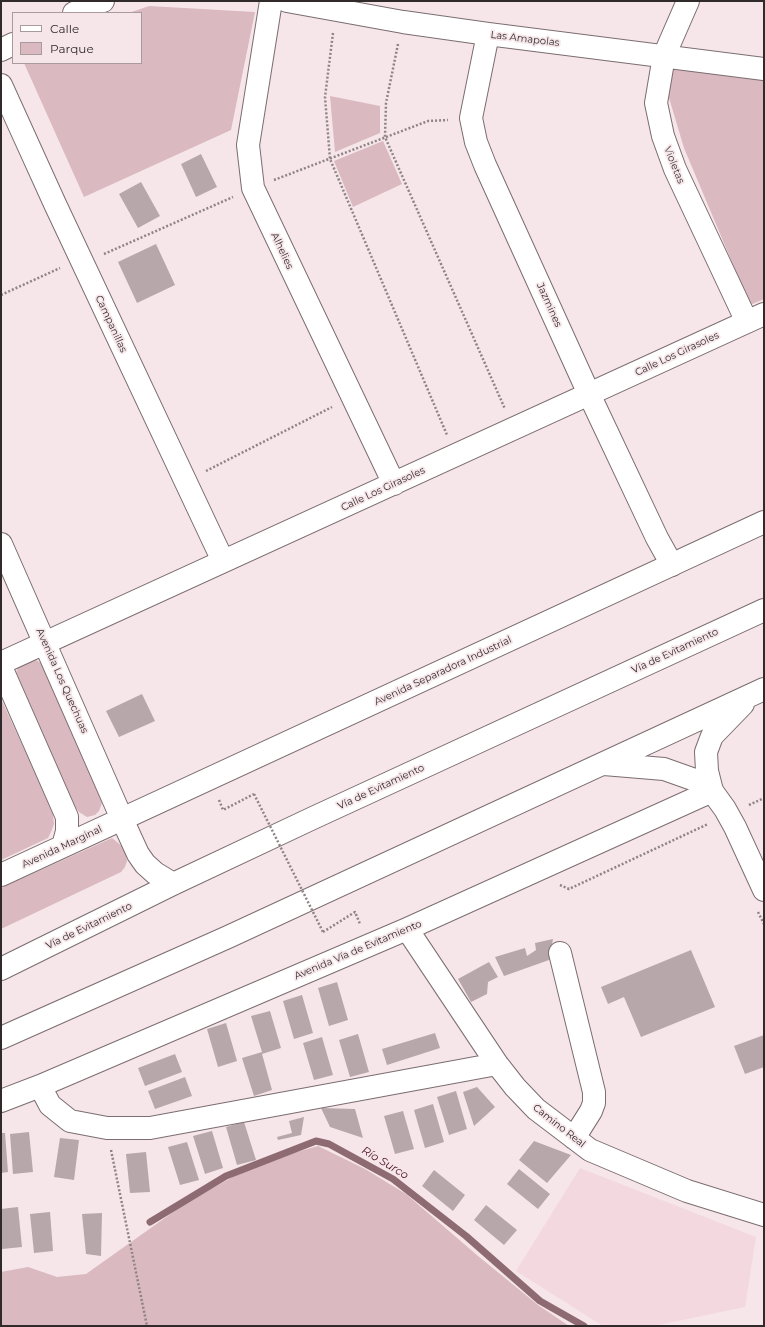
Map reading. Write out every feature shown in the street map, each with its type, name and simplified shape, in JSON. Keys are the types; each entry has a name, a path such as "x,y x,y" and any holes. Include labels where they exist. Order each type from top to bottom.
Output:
{"main road":[{"path":"76,12 103,1"},
{"name":"Alhelies","path":"271,1 248,145 253,188 394,484"},
{"name":"Las Amapolas","path":"287,1 403,22 764,69"},
{"name":"Violetas","path":"688,1 664,56 656,103 663,136 675,169 756,318"},
{"name":"Jazmines","path":"488,34 471,118 476,142 589,394 657,538 672,565"},
{"path":"1,50 12,44"},
{"name":"Campanillas","path":"1,85 223,562"},
{"name":"Calle Los Girasoles","path":"1,663 756,318"},
{"name":"Avenida Separadora Industrial","path":"122,819 764,522"},
{"name":"Avenida Los Quechuas","path":"1,544 138,854 145,864 155,873 173,884"},
{"name":"Vía de Evitamiento","path":"1,968 173,884 320,815 764,610"},
{"path":"1,667 67,817 67,831 63,846"},
{"path":"1,1038 242,931 759,692"},
{"path":"759,692 712,736 706,752 707,771 712,791 735,827 764,890"},
{"path":"603,764 664,769 694,780 712,791"},
{"name":"Avenida Vía de Evitamiento","path":"1,1101 40,1086 407,929 712,791"},
{"name":"Avenida Marginal","path":"1,875 122,819"},
{"name":"Camino Real","path":"407,929 498,1064 515,1087 536,1110 590,1150 688,1191 764,1215"},
{"path":"560,953 594,1092 594,1103 591,1111 574,1138"},
{"path":"40,1086 50,1105 70,1121 107,1128 150,1128 498,1064"}],"path":[{"path":"337,11 325,97 330,159 456,455"},
{"path":"403,22 386,103 385,137 513,429"},
{"path":"1,295 253,188 385,137 428,121 471,118"},
{"path":"186,481 352,397"},
{"path":"223,810 254,794 323,932 355,912"},
{"path":"532,873 569,889 764,798"},
{"path":"107,1128 147,1326"}],"shaded area":[{"path":"580,1168 756,1237 745,1307 654,1326 603,1326 516,1271"}],"green space":[{"path":"149,6 255,12 231,130 84,197 24,64 142,64 142,12 132,12"},
{"path":"658,61 764,75 764,299 750,305 684,148"},
{"path":"330,96 380,106 380,133 335,152"},
{"path":"383,141 402,184 353,207 334,161"},
{"path":"32,659 42,664 101,793 102,803 99,811 95,815 87,817 79,812 73,804 16,672 19,666"},
{"path":"1,699 49,803 53,814 54,824 48,838 1,860"},
{"path":"112,838 123,847 126,854 127,861 121,872 1,929 1,888"},
{"path":"318,1146 365,1169 406,1194 538,1305 569,1326 1,1326 1,1272 28,1267 57,1277 86,1274 186,1203 238,1174 283,1156"}],"building":[{"path":"201,154 217,187 196,197 181,164"},
{"path":"141,182 160,216 138,228 119,194"},
{"path":"156,244 175,285 137,303 118,262"},
{"path":"142,694 155,721 119,737 106,711"},
{"path":"553,939 549,960 504,976 495,957 525,948 527,956 536,950 535,943"},
{"path":"691,950 715,1007 641,1037 624,997 608,1004 601,987"},
{"path":"489,962 498,977 488,982 487,994 471,1002 458,979"},
{"path":"337,982 348,1020 329,1026 318,988"},
{"path":"302,995 313,1033 294,1039 283,1001"},
{"path":"270,1011 281,1048 262,1054 272,1090 254,1096 242,1058 262,1052 251,1016"},
{"path":"226,1023 237,1061 218,1067 207,1029"},
{"path":"435,1033 440,1048 387,1065 382,1049"},
{"path":"358,1034 369,1072 350,1077 339,1040"},
{"path":"764,1035 764,1067 745,1074 734,1046"},
{"path":"322,1037 333,1075 314,1080 303,1043"},
{"path":"175,1054 182,1072 145,1086 138,1068"},
{"path":"185,1077 192,1096 155,1109 148,1091"},
{"path":"477,1087 495,1107 474,1126 463,1092"},
{"path":"456,1091 467,1129 449,1135 437,1097"},
{"path":"433,1104 444,1142 425,1148 414,1110"},
{"path":"321,1108 355,1109 363,1138 330,1127"},
{"path":"403,1111 414,1149 395,1154 384,1116"},
{"path":"304,1117 301,1135 278,1140 277,1137 292,1133 289,1121"},
{"path":"244,1122 256,1160 237,1165 226,1127"},
{"path":"212,1131 223,1168 205,1174 193,1136"},
{"path":"29,1132 33,1172 13,1174 10,1134"},
{"path":"1,1133 5,1133 8,1172 1,1173"},
{"path":"60,1138 79,1140 74,1180 54,1177"},
{"path":"534,1141 571,1155 547,1183 519,1160"},
{"path":"187,1142 199,1180 180,1185 168,1147"},
{"path":"146,1152 150,1192 130,1193 126,1154"},
{"path":"519,1169 550,1194 538,1209 507,1184"},
{"path":"434,1170 465,1195 453,1211 422,1186"},
{"path":"486,1205 517,1230 504,1245 474,1220"},
{"path":"18,1207 22,1247 2,1249 1,1209"},
{"path":"50,1212 53,1251 34,1253 30,1214"},
{"path":"102,1213 101,1256 86,1254 82,1214"}],"waterway":[{"name":"Río Surco","path":"150,1222 226,1176 316,1141 329,1144 393,1179 466,1236 540,1301 584,1326"}]}
